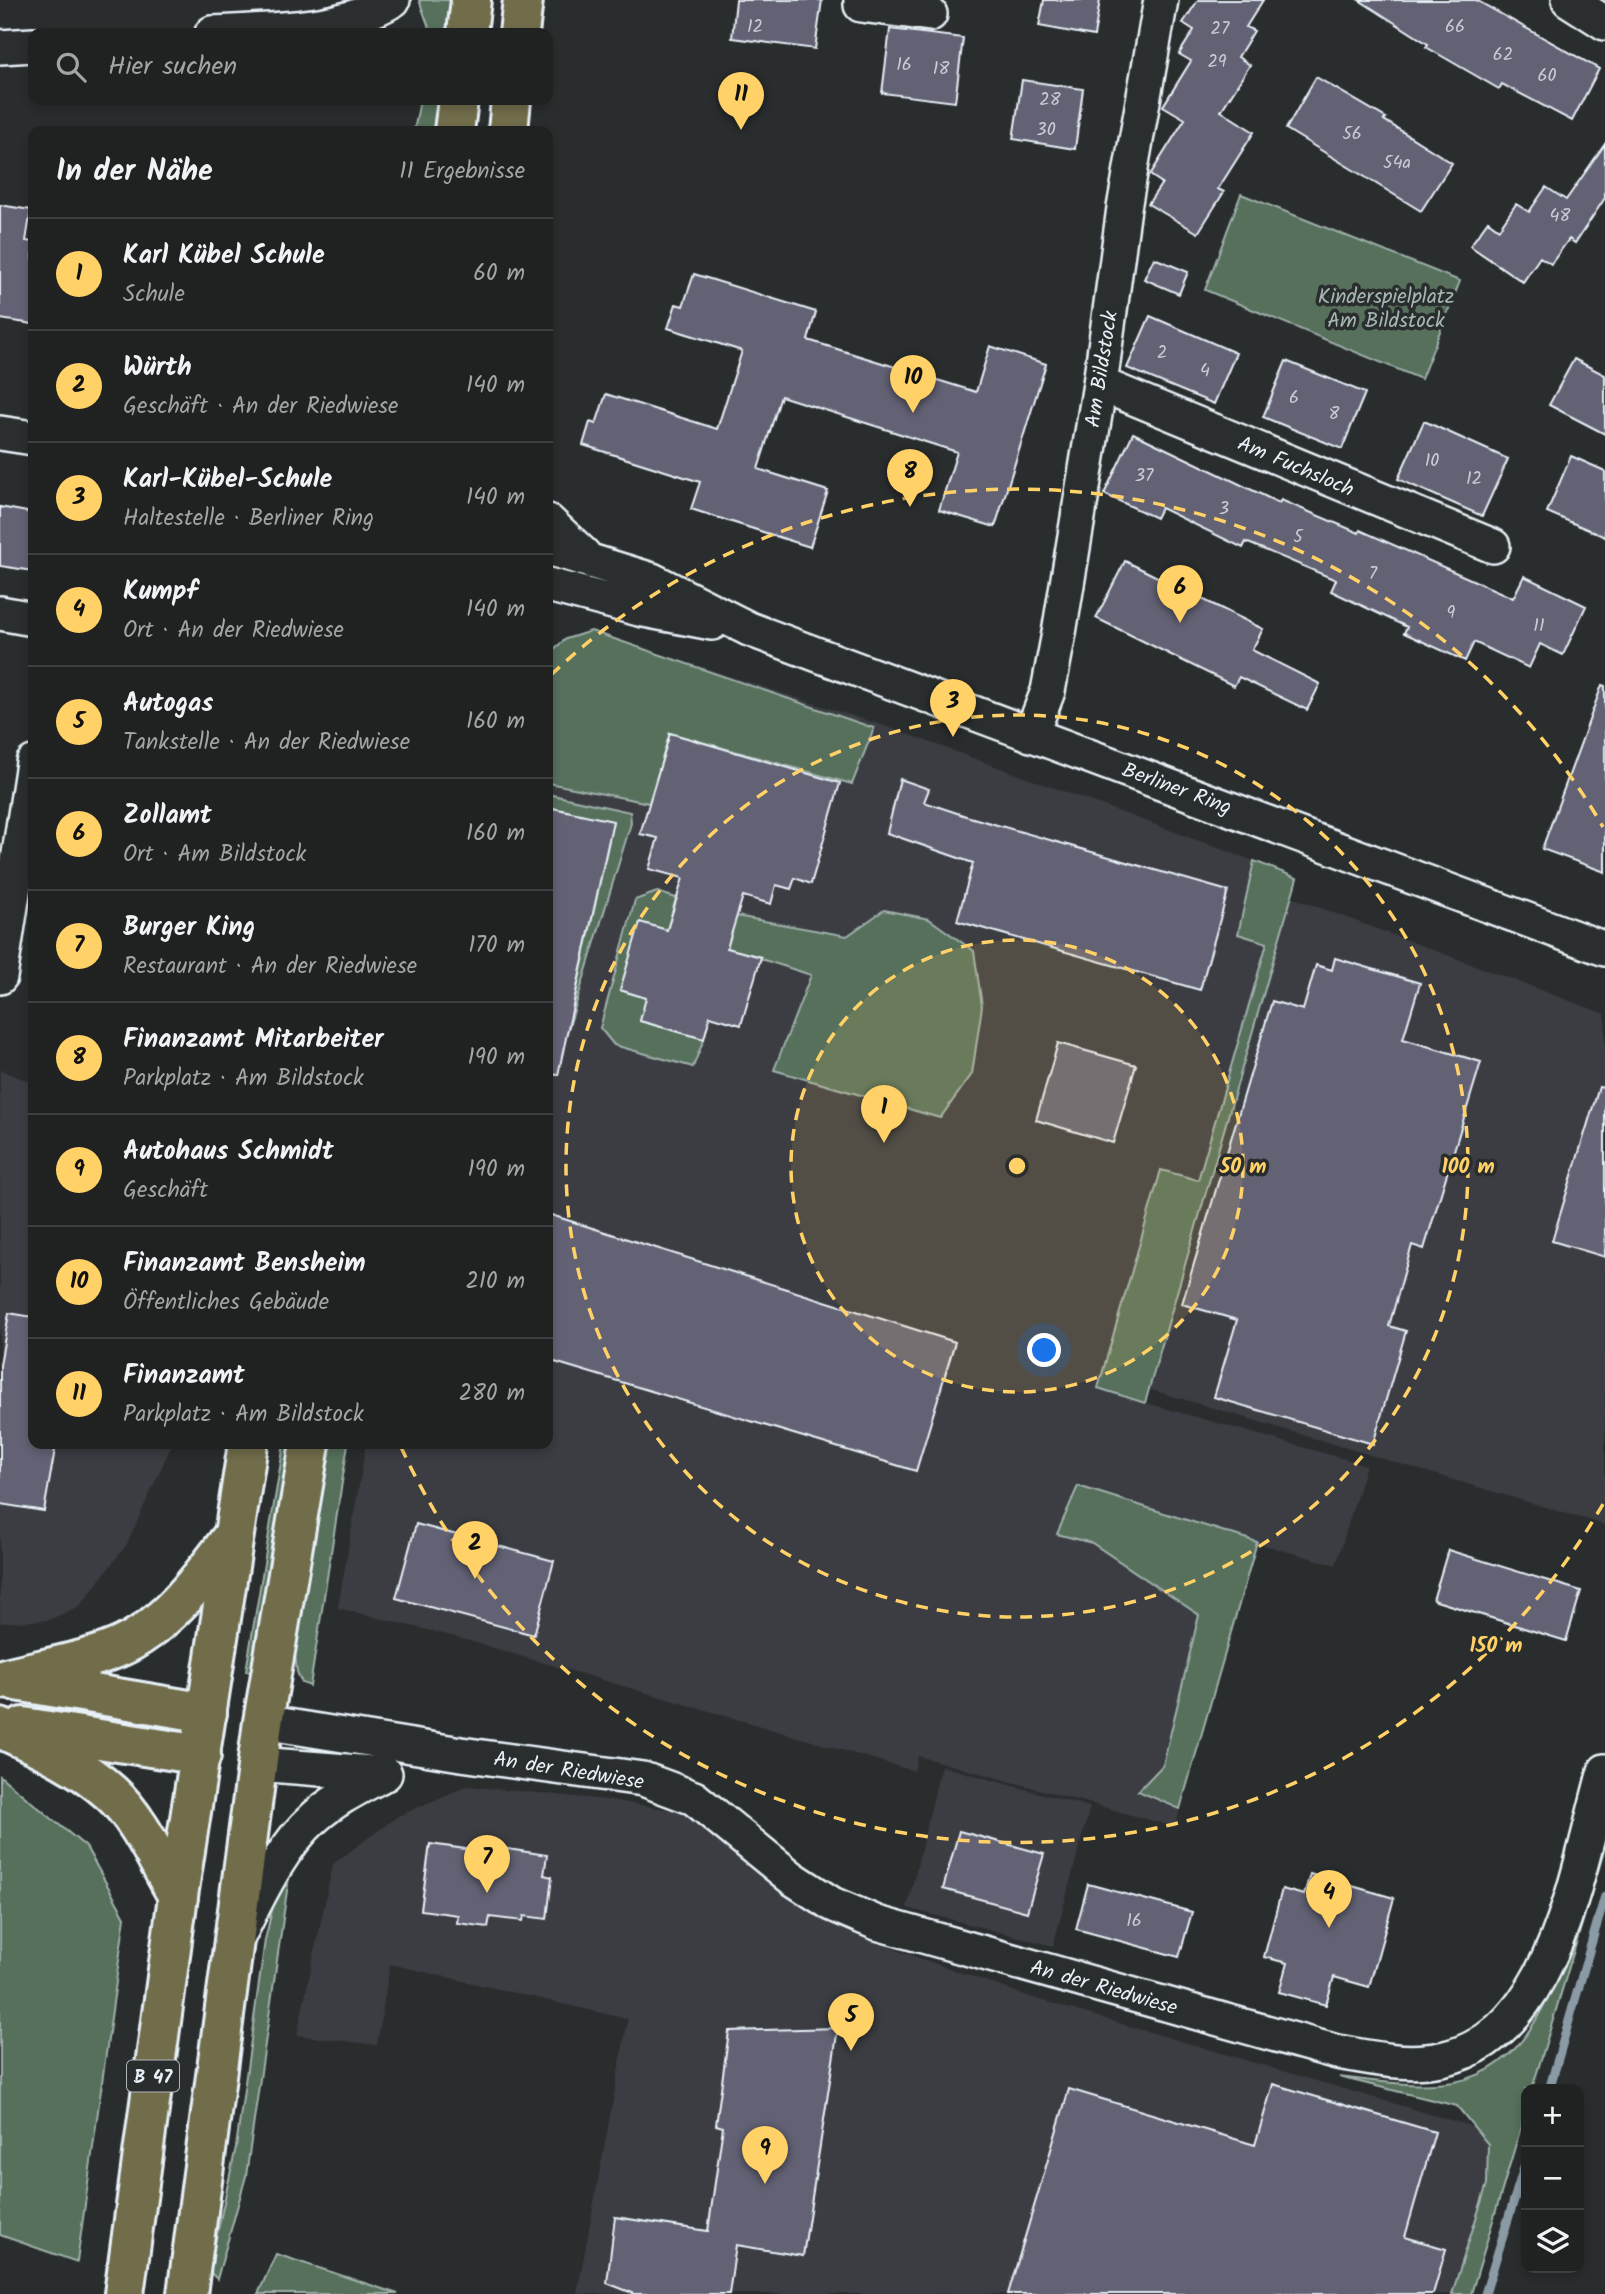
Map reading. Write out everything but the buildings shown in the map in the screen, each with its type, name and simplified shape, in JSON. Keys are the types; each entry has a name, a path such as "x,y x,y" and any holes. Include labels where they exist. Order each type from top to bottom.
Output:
{"main road":[{"path":"468,28 471,0"},
{"path":"520,28 523,0"},
{"path":"455,126 457,105"},
{"path":"508,126 511,105"},
{"name":"B 47","path":"124,2294 178,1896 247,1449"},
{"path":"187,2294 263,1722 309,1449"},
{"path":"1,1679 117,1648 144,1633 206,1572 232,1537"},
{"path":"1,1679 263,1722"},
{"path":"0,1726 257,1764"},
{"path":"0,1726 51,1753 112,1794 137,1827 178,1896"}],"street":[{"path":"298,28 367,16 393,0"},
{"path":"861,0 861,5 930,14"},
{"name":"Am Bildstock","path":"1031,735 1048,691 1100,384 1124,208 1161,0"},
{"path":"1569,0 1605,23"},
{"path":"0,47 28,45"},
{"name":"Am Fuchsloch","path":"1100,384 1493,546"},
{"path":"0,433 28,437"},
{"path":"553,526 589,559"},
{"name":"Berliner Ring","path":"553,549 652,580 749,629 1605,949"},
{"name":"Berliner Ring","path":"553,586 639,609 749,629"},
{"path":"553,611 589,596"},
{"path":"0,613 28,618"},
{"path":"0,977 28,795"},
{"name":"An der Riedwiese","path":"263,1722 461,1754 643,1779 694,1798 792,1878 832,1904 877,1923 1324,2049 1402,2062 1430,2061 1473,2047 1506,2025 1534,1989 1555,1949 1605,1771"},
{"name":"An der Riedwiese","path":"232,1949 265,1882 314,1817 346,1794 384,1774 461,1754"},
{"name":"An der Riedwiese","path":"257,1764 384,1774"}],"shaded area":[{"path":"591,631 896,730 1297,878 1291,897 1605,1014 1605,1525 1149,1389 1146,1403 1366,1465 1336,1565 1257,1543 1175,1827 918,1756 914,1771 452,1636 338,1608 365,1449 553,1449 553,650 566,639"},
{"path":"0,1070 28,1081 28,1449 170,1449 127,1544 79,1607 48,1620 0,1623"},
{"path":"941,1766 1090,1807 1053,1946 907,1908"},
{"path":"467,1786 616,1801 689,1813 773,1880 891,1948 1030,1997 1508,2137 1461,2294 577,2294 628,2019 390,1964 377,2045 297,2035 333,1864 398,1816"}],"green space":[{"path":"419,0 451,0 447,28 429,28"},
{"path":"419,105 437,105 435,126 415,126"},
{"name":"Kinderspielplatz Am Bildstock","path":"1241,194 1460,281 1421,379 1205,290"},
{"path":"591,631 874,728 852,784 670,733 649,803 553,784 553,650 566,639"},
{"path":"553,795 630,812 631,823 569,1027 613,822 553,808"},
{"path":"1254,861 1297,878 1145,1403 1098,1388 1161,1170 1198,1180 1267,943 1238,934"},
{"path":"657,892 676,898 667,930 620,990 646,998 640,1021 704,1039 693,1067 614,1045 600,1028 635,900"},
{"path":"884,910 929,919 974,951 982,1006 972,1074 940,1118 774,1070 811,975 727,948 736,916 847,936"},
{"path":"283,1449 290,1449 252,1672 246,1671"},
{"path":"327,1449 347,1449 310,1686 302,1683 297,1672 294,1644"},
{"path":"1078,1486 1257,1542 1180,1809 1138,1791 1163,1765 1199,1615 1092,1543 1057,1534"},
{"path":"0,1776 86,1847 125,1917 77,2262 0,2235"},
{"path":"1605,1806 1605,1848 1534,2084 1521,2084 1521,2127 1471,2294 1452,2294 1487,2184 1488,2144 1457,2106 1339,2077 1406,2084 1436,2084 1462,2080 1487,2071 1509,2055 1529,2031 1548,1997"},
{"path":"290,1870 246,2176 217,2279 209,2271 236,2147 265,1940 274,1902"},
{"path":"276,2254 398,2294 258,2294"}],"waterway":[{"path":"1551,2083 1605,1896"},
{"path":"1485,2294 1521,2177"}],"place":[{"name":"Finanzamt","path":"741,130"},
{"name":"Finanzamt Bensheim","path":"913,413"},
{"name":"Finanzamt Mitarbeiter","path":"910,507"},
{"name":"Zollamt","path":"1180,623"},
{"name":"Karl-Kübel-Schule","path":"953,737"},
{"name":"Karl Kübel Schule","path":"884,1143"},
{"name":"Würth","path":"475,1579"},
{"name":"Burger King","path":"487,1893"},
{"name":"Kumpf","path":"1329,1928"},
{"name":"Autogas","path":"851,2051"},
{"name":"Autohaus Schmidt","path":"765,2184"}]}
